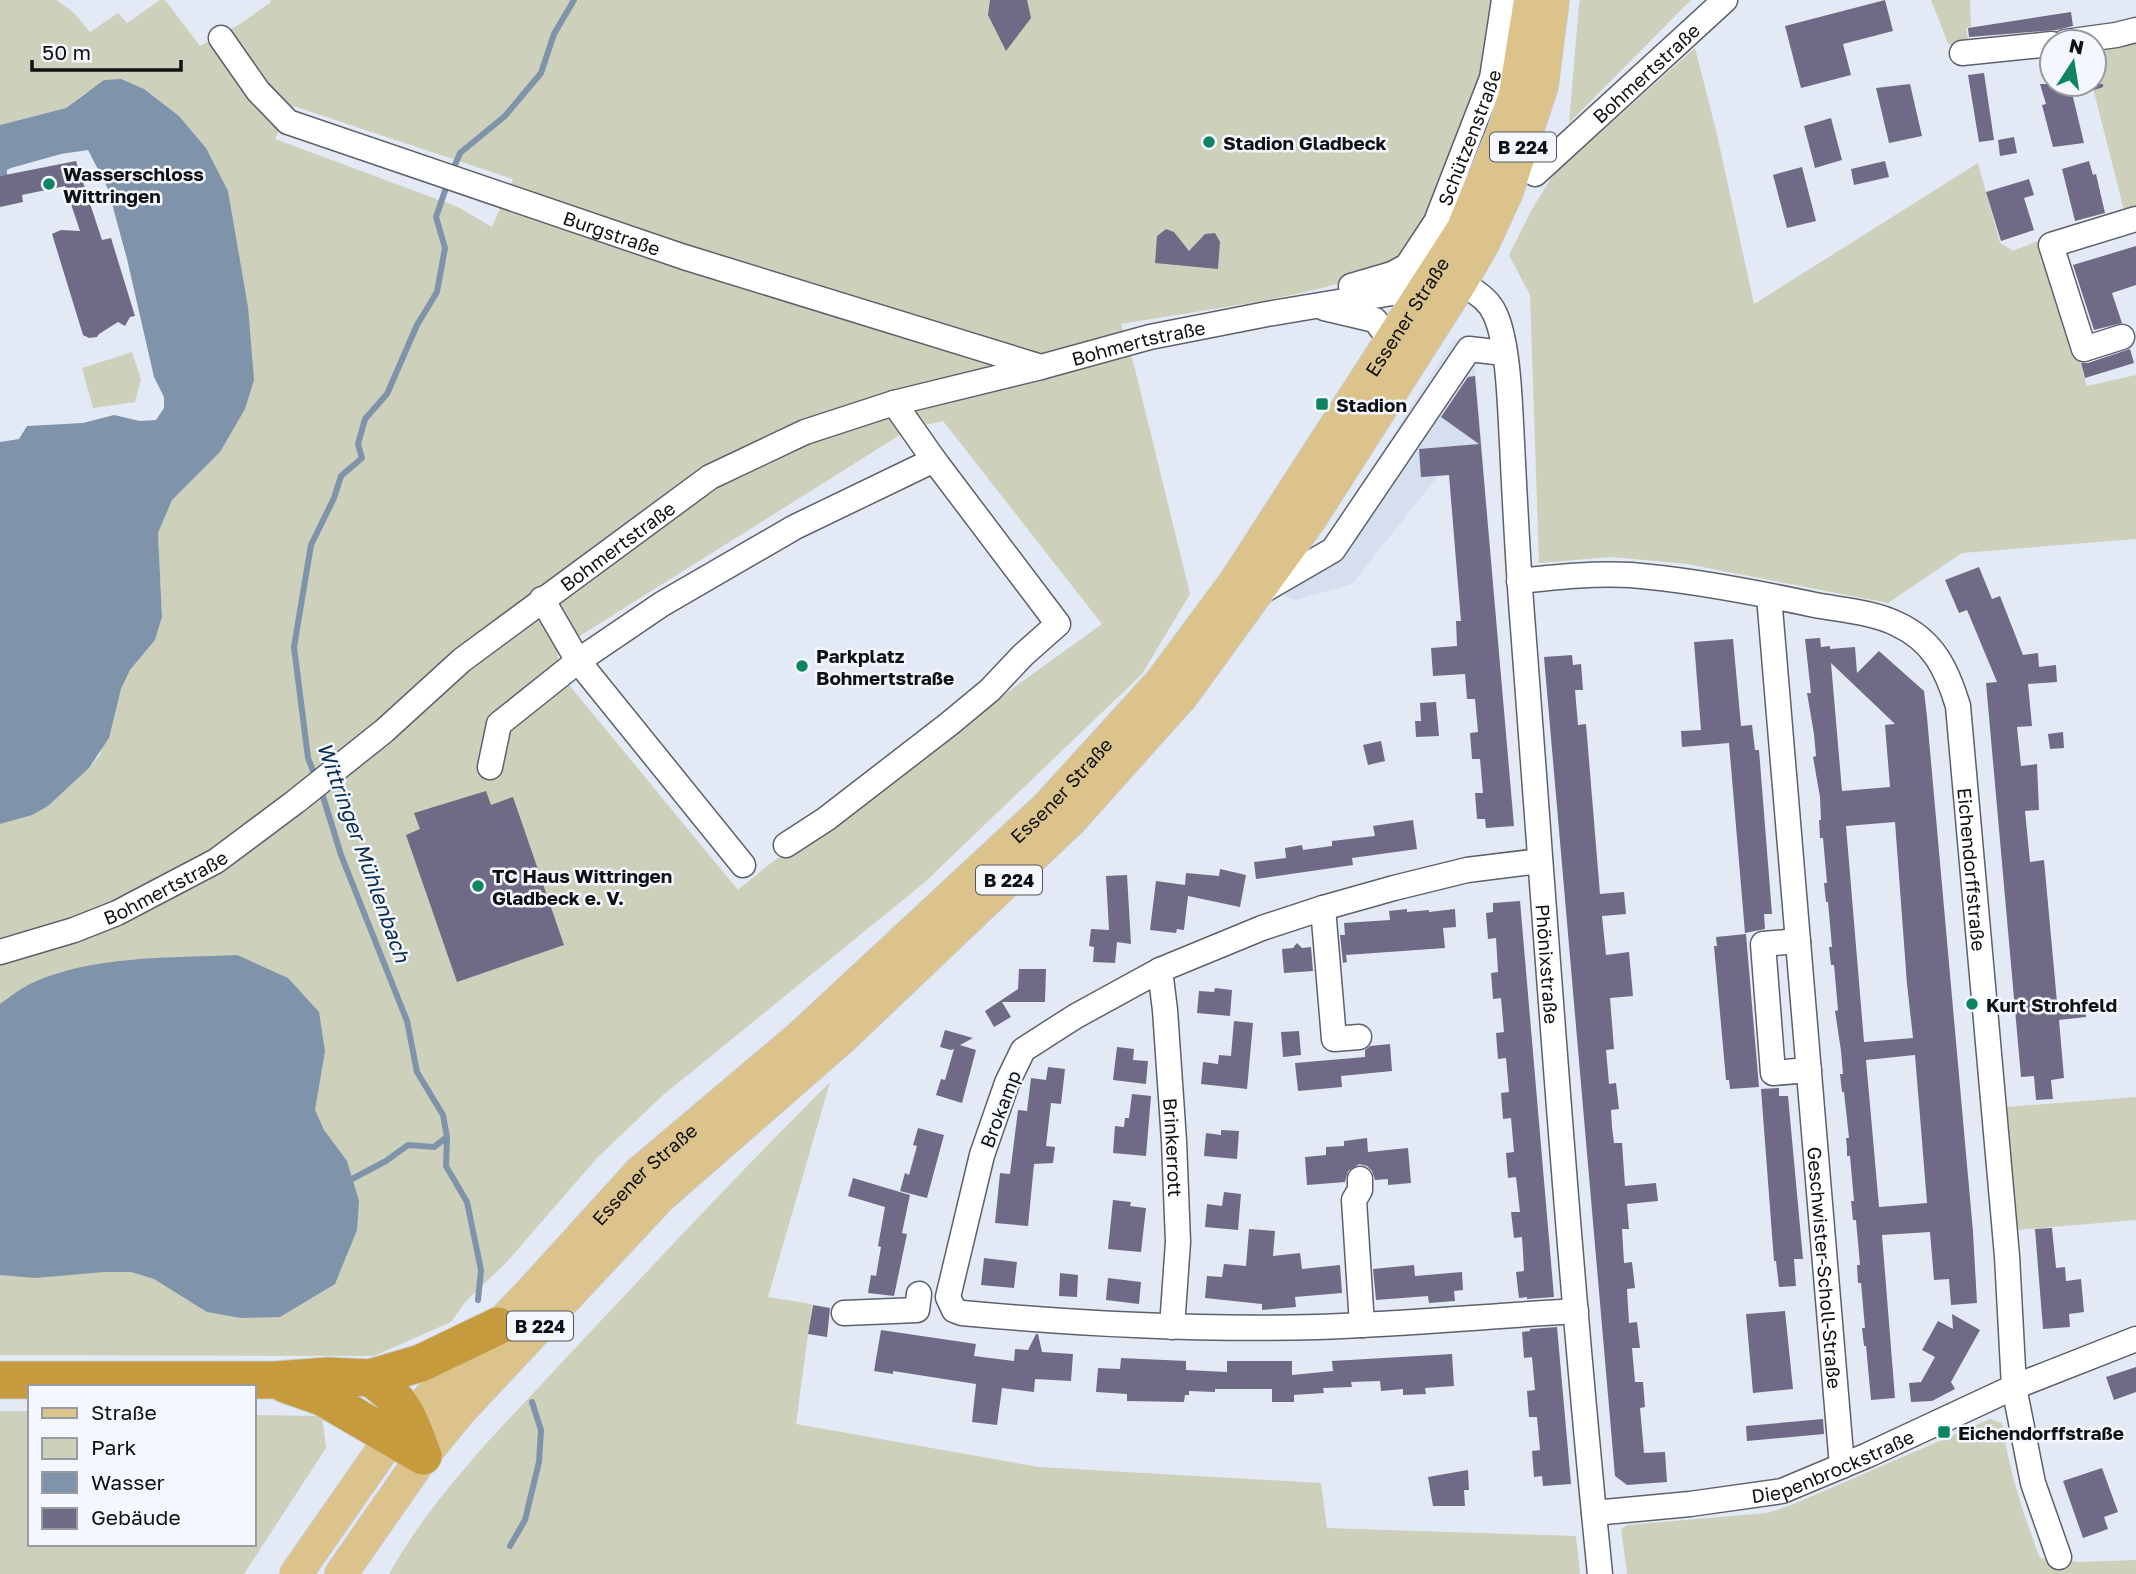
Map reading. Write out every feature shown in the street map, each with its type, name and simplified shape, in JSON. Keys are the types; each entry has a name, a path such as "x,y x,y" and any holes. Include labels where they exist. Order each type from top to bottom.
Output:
{"highway":[{"path":"0,1380 275,1380 328,1376 370,1378 421,1363 498,1326"},
{"path":"370,1378 387,1388 399,1402 400,1428"},
{"path":"275,1380 400,1428 422,1456"}],"main road":[{"name":"Essener Straße","path":"296,1574 400,1428 640,1172 801,1036 1047,807 1160,683 1237,579 1462,230 1503,133 1515,94 1530,0"},
{"name":"Essener Straße","path":"341,1574 422,1456 459,1412 660,1197 842,1038 1071,821 1182,696 1322,502 1434,275 1484,242 1507,192 1542,86 1553,0"}],"street":[{"name":"Schützenstraße","path":"1434,275 1436,222 1492,78 1504,0"},
{"name":"Bohmertstraße","path":"1535,174 1725,0"},
{"path":"2108,37 2136,30"},
{"name":"Burgstraße","path":"221,37 258,91 288,122 684,257 1041,367"},
{"path":"1962,53 2038,45"},
{"path":"2122,337 2084,349 2051,245 2136,219"},
{"name":"Bohmertstraße","path":"1313,306 1351,286 1392,274 1434,275"},
{"name":"Bohmertstraße","path":"0,952 74,930 152,896 216,861 384,731 463,660 710,477 805,432 894,403 1150,337 1392,293 1434,275"},
{"name":"Phönixstraße","path":"1434,275 1485,299 1496,316 1504,353 1540,861 1600,1574"},
{"name":"Bohmertstraße","path":"1313,306 1375,320 1391,341"},
{"path":"1253,597 1333,550 1469,349 1504,353"},
{"path":"786,845 826,819 949,724 990,690 1023,655 1058,624 894,403"},
{"path":"490,767 499,724 578,661 663,604 795,527 934,460"},
{"name":"Eichendorffstraße","path":"1519,581 1573,575 1629,575 1769,596 1879,617 1898,624 1934,653 1949,676 1958,706 2007,1256 2014,1387 2033,1483 2059,1557"},
{"name":"Geschwister-Scholl-Straße","path":"1769,596 1842,1466"},
{"path":"535,605 743,865"},
{"name":"Brokamp","path":"948,1297 982,1155 1007,1083 1023,1050 1076,1016 1160,970 1262,928 1323,908 1467,870 1540,861"},
{"path":"1323,908 1334,1039 1359,1037"},
{"path":"1798,942 1763,944 1773,1073 1809,1070"},
{"name":"Brinkerrott","path":"1160,970 1166,1010 1178,1242 1172,1327"},
{"path":"1360,1179 1360,1190 1353,1200 1362,1325"},
{"path":"844,1312 917,1310 919,1294 948,1297 954,1310 962,1313 1065,1323 1172,1327 1362,1325 1576,1311"},
{"name":"Diepenbrockstraße","path":"1594,1514 1782,1491 2014,1387 2136,1339"}],"shaded area":[{"path":"1454,339 1466,344 1474,353 1484,472 1437,477 1352,584 1296,600 1284,596 1322,546"}],"green space":[{"path":"0,0 57,0 74,13 90,32 118,13 127,23 160,0 165,0 200,46 240,24 271,2 270,0 1495,0 1482,74 1424,221 1398,259 1360,278 1310,291 1121,324 1134,365 1190,594 1142,674 925,882 662,1096 597,1158 505,1264 466,1301 451,1322 374,1356 0,1355 0,824 48,806 100,755 121,689 130,670 155,640 162,617 158,533 172,499 220,452 206,148 179,116 144,89 85,93 66,108 0,125","holes":["293,106 513,179 492,227 458,207 275,139","943,421 1102,624 771,863 738,890 564,679 557,653 911,428"]},
{"path":"1580,0 1691,0 1569,123 1579,5"},
{"path":"1931,0 1970,0 1971,27 1966,28 1970,49 1954,49 1948,43"},
{"path":"2136,44 2136,211 2125,214 2096,98 2108,98 2108,45"},
{"path":"1695,48 1754,304 1978,163 2000,243 2013,251 2038,241 2041,263 2050,262 2087,386 2136,375 2136,539 1962,553 1888,603 1687,564 1611,557 1539,563 1530,295 1509,255 1553,175"},
{"path":"132,352 141,379 135,402 93,408 82,368"},
{"path":"830,1082 768,1297 812,1304 796,1424 1039,1467 1321,1483 1327,1528 1576,1536 1580,1574 389,1574 427,1515 494,1435"},
{"path":"2136,1097 2136,1220 2017,1230 2006,1107"},
{"path":"0,1411 28,1411 28,1546 256,1546 256,1415 322,1416 326,1448 244,1574 0,1574"},
{"path":"1990,1419 2002,1423 2017,1492 2040,1558 2079,1562 2136,1560 2136,1574 1627,1574 1621,1529 1627,1525 1767,1513 1794,1504"}],"water":[{"path":"121,79 144,89 179,116 206,148 228,191 248,307 254,380 245,409 220,452 172,500 158,533 162,617 155,640 130,670 121,689 109,738 89,768 48,806 32,815 0,824 0,442 19,439 27,426 83,423 114,415 140,421 156,420 164,408 164,397 154,377 108,189 88,150 61,154 11,168 7,170 7,175 0,176 0,125 66,108 104,80"},
{"path":"237,955 288,978 319,1012 325,1051 315,1110 324,1130 347,1161 359,1201 357,1230 335,1284 280,1317 241,1318 207,1312 154,1279 131,1272 35,1278 0,1275 0,1004 32,983 80,967 159,958"}],"building":[{"path":"990,0 1027,0 1031,18 1006,51 988,15"},
{"path":"1885,0 1893,31 1843,44 1851,75 1801,88 1785,26"},
{"path":"2071,12 2073,26 1969,37 1968,28"},
{"path":"1984,73 1994,140 1979,142 1968,75"},
{"path":"1910,84 1922,136 1889,143 1876,88"},
{"path":"2044,98 2073,98 2084,143 2053,147 2042,105 2046,104"},
{"path":"1831,118 1842,160 1815,168 1804,126"},
{"path":"2014,137 2017,153 2000,156 1998,140"},
{"path":"76,161 102,240 111,238 135,316 130,317 125,326 118,322 97,337 89,338 83,335 52,234 61,230 80,231 65,186 22,195 23,202 0,207 0,176"},
{"path":"1885,161 1889,177 1854,185 1851,169"},
{"path":"2089,161 2093,175 2096,174 2105,213 2075,221 2062,169"},
{"path":"1802,167 1816,221 1787,228 1773,175"},
{"path":"2029,179 2034,195 2024,198 2034,230 2001,241 1986,192"},
{"path":"1166,229 1174,232 1189,251 1205,234 1215,233 1220,242 1218,269 1155,263 1157,236"},
{"path":"2136,246 2136,285 2112,293 2122,323 2094,330 2073,265"},
{"path":"2130,349 2134,363 2085,378 2081,363"},
{"path":"1475,376 1514,826 1486,828 1485,819 1477,819 1475,793 1483,793 1480,759 1472,759 1470,733 1478,732 1475,699 1467,699 1465,674 1433,676 1431,648 1457,646 1456,621 1461,621 1449,475 1421,477 1419,449 1479,444 1441,417 1468,377"},
{"path":"1979,567 1992,599 2000,596 2023,655 2038,653 2039,667 2056,665 2057,682 2028,684 2032,726 2017,727 2021,766 2037,764 2039,810 2025,811 2030,862 2044,860 2057,1002 2085,1000 2086,1017 2059,1020 2064,1078 2051,1080 2053,1099 2036,1100 2034,1076 2021,1077 1986,683 1997,682 1967,610 1959,613 1945,580"},
{"path":"1820,638 1821,647 1830,646 1830,649 1855,647 1857,673 1879,651 1924,691 1973,1232 1977,1303 1951,1305 1949,1279 1934,1280 1930,1232 1882,1235 1895,1398 1871,1400 1864,1346 1862,1328 1865,1328 1857,1265 1860,1265 1856,1220 1853,1220 1851,1201 1854,1201 1850,1156 1847,1156 1846,1138 1849,1138 1840,1074 1843,1074 1835,1011 1838,1010 1834,965 1831,965 1829,947 1832,947 1824,883 1827,883 1823,838 1820,838 1820,797 1813,757 1816,756 1814,734 1807,693 1811,693 1805,639","holes":["1831,663 1895,724 1885,725 1890,787 1842,791","1895,822 1913,1038 1864,1042 1846,826","1915,1055 1927,1203 1879,1207 1866,1060"]},
{"path":"1733,639 1741,726 1752,725 1755,750 1759,750 1772,914 1764,914 1765,929 1745,933 1729,743 1682,747 1681,731 1701,730 1694,642"},
{"path":"1572,655 1573,665 1581,664 1583,690 1575,690 1578,725 1586,724 1600,894 1624,892 1626,914 1602,916 1606,955 1629,952 1633,996 1610,998 1614,1049 1606,1050 1609,1084 1616,1083 1619,1109 1611,1110 1612,1127 1614,1143 1622,1143 1625,1186 1656,1183 1658,1201 1627,1204 1629,1229 1622,1229 1624,1263 1632,1262 1635,1288 1627,1289 1629,1323 1637,1322 1640,1348 1632,1348 1635,1382 1643,1382 1645,1407 1640,1408 1644,1453 1665,1452 1667,1482 1627,1485 1615,1476 1544,657"},
{"path":"1436,702 1439,736 1416,737 1415,721 1421,721 1420,703"},
{"path":"2063,732 2064,748 2050,749 2048,734"},
{"path":"1381,741 1385,761 1368,765 1363,745"},
{"path":"486,791 491,805 513,797 564,945 457,982 406,835 420,829 414,813"},
{"path":"1413,820 1417,849 1352,858 1353,865 1256,879 1254,862 1286,858 1285,848 1302,845 1303,850 1332,846 1332,841 1375,836 1373,826"},
{"path":"1220,869 1246,875 1240,907 1188,896 1184,930 1177,929 1176,933 1150,930 1156,881 1185,885 1186,873 1219,876"},
{"path":"1127,875 1131,944 1117,942 1115,963 1093,962 1094,947 1089,946 1091,929 1109,930 1106,876"},
{"path":"1520,901 1554,1297 1527,1299 1519,1298 1516,1272 1524,1271 1522,1237 1514,1238 1511,1212 1520,1212 1516,1177 1508,1178 1506,1153 1514,1152 1511,1118 1503,1119 1501,1093 1509,1092 1506,1058 1498,1059 1496,1033 1504,1032 1501,998 1493,999 1491,973 1498,972 1496,938 1488,939 1486,913 1493,912 1493,903"},
{"path":"1407,909 1407,912 1429,912 1455,909 1456,927 1443,928 1445,948 1346,955 1347,962 1343,963 1340,935 1345,935 1344,923 1390,920 1389,911"},
{"path":"1746,934 1759,1087 1730,1089 1729,1080 1726,1080 1714,946 1717,946 1716,937"},
{"path":"1297,943 1302,948 1311,947 1313,971 1284,973 1282,949 1293,948"},
{"path":"1019,969 1046,969 1045,1002 1002,1002 1011,1017 994,1027 985,1011 1018,989"},
{"path":"1215,988 1232,990 1230,1016 1197,1013 1199,991 1214,992"},
{"path":"1234,1021 1253,1023 1247,1089 1201,1084 1203,1062 1218,1064 1219,1055 1231,1056"},
{"path":"945,1030 973,1038 960,1045 976,1050 962,1103 936,1095 941,1079 945,1080 954,1049 940,1047"},
{"path":"1299,1031 1301,1055 1283,1057 1281,1032"},
{"path":"1390,1044 1392,1071 1341,1076 1342,1087 1298,1091 1295,1063 1365,1057 1365,1050 1370,1046"},
{"path":"1117,1047 1134,1049 1133,1060 1148,1061 1146,1084 1113,1080"},
{"path":"1048,1067 1065,1069 1061,1104 1051,1103 1046,1146 1055,1147 1053,1163 1034,1164 1028,1226 995,1223 1000,1173 1010,1174 1018,1110 1027,1111 1031,1078 1046,1080"},
{"path":"1779,1088 1779,1096 1788,1096 1803,1259 1794,1259 1796,1286 1779,1287 1774,1261 1761,1089"},
{"path":"1132,1094 1151,1096 1146,1156 1113,1153 1115,1126 1124,1127 1125,1118 1129,1118"},
{"path":"918,1128 944,1135 927,1198 900,1191 905,1173 909,1175 917,1146 913,1145"},
{"path":"1221,1130 1239,1131 1237,1159 1204,1156 1206,1133 1221,1135"},
{"path":"1367,1138 1368,1152 1408,1148 1411,1183 1388,1185 1388,1179 1375,1180 1367,1166 1359,1164 1348,1171 1345,1182 1307,1185 1305,1157 1326,1155 1326,1147 1344,1146 1344,1141"},
{"path":"853,1178 910,1195 902,1233 907,1234 894,1296 868,1293 871,1275 876,1276 885,1207 848,1196"},
{"path":"1224,1192 1241,1194 1238,1230 1205,1227 1207,1204 1222,1206"},
{"path":"1113,1200 1131,1202 1130,1206 1146,1208 1141,1252 1108,1249"},
{"path":"2052,1228 2056,1268 2065,1267 2066,1281 2081,1279 2084,1312 2069,1314 2070,1327 2043,1329 2035,1229"},
{"path":"1249,1229 1275,1231 1273,1256 1300,1253 1302,1269 1340,1265 1342,1293 1295,1297 1296,1307 1262,1310 1262,1304 1205,1298 1207,1276 1222,1277 1224,1264 1246,1266"},
{"path":"984,1258 1017,1262 1014,1288 981,1285"},
{"path":"1414,1265 1415,1276 1462,1272 1463,1290 1454,1291 1455,1301 1429,1303 1428,1296 1376,1300 1373,1269"},
{"path":"1060,1273 1078,1275 1077,1297 1059,1296"},
{"path":"1108,1278 1141,1282 1139,1304 1106,1300"},
{"path":"813,1305 830,1308 827,1337 808,1334"},
{"path":"1785,1311 1793,1389 1753,1393 1746,1314"},
{"path":"1952,1314 1980,1330 1951,1382 1955,1389 1932,1401 1911,1402 1909,1383 1921,1382 1935,1357 1922,1350 1938,1321 1953,1329"},
{"path":"1557,1327 1571,1484 1543,1486 1542,1476 1534,1477 1532,1451 1540,1450 1537,1417 1529,1417 1527,1391 1535,1390 1532,1357 1524,1358 1522,1332"},
{"path":"881,1330 976,1344 974,1356 1014,1361 1015,1349 1028,1350 1038,1334 1042,1352 1073,1354 1071,1381 1035,1379 1034,1392 1002,1388 997,1425 972,1422 976,1384 893,1371 893,1374 874,1371"},
{"path":"1452,1354 1454,1386 1425,1388 1426,1394 1403,1395 1403,1389 1381,1391 1380,1381 1351,1382 1352,1387 1323,1388 1324,1393 1294,1395 1294,1402 1272,1402 1272,1389 1189,1391 1184,1402 1127,1401 1127,1394 1096,1392 1098,1368 1120,1369 1121,1358 1186,1361 1186,1370 1227,1372 1227,1361 1292,1361 1292,1375 1333,1371 1332,1361"},
{"path":"2136,1367 2136,1392 2114,1400 2106,1377"},
{"path":"1823,1419 1824,1434 1747,1441 1746,1426"},
{"path":"2102,1468 2118,1512 2104,1517 2108,1529 2083,1538 2063,1481"},
{"path":"1468,1470 1469,1490 1464,1490 1465,1506 1433,1506 1428,1477"}],"waterway":[{"name":"Wittringer Mühlenbach","path":"452,172 460,153 505,116 541,73 554,34 574,0"},
{"name":"Wittringer Mühlenbach","path":"315,776 308,758 294,647 311,545 334,498 341,476 362,458 358,444 365,419 387,394 417,325 437,292 445,248 436,217 448,182"},
{"name":"Wittringer Mühlenbach","path":"321,790 341,855 407,1021 417,1072 443,1115 447,1137 434,1147 408,1145 386,1161 352,1179"},
{"path":"447,1137 446,1166 467,1202 481,1270 478,1300"},
{"path":"510,1546 525,1520 539,1462 541,1430 532,1402"}],"place":[{"name":"Stadion Gladbeck","path":"1209,142"},
{"name":"Wasserschloss Wittringen","path":"49,184"},
{"name":"Stadion","path":"1322,404"},
{"name":"Parkplatz Bohmertstraße","path":"802,666"},
{"name":"TC Haus Wittringen Gladbeck e. V.","path":"478,886"},
{"name":"Kurt Strohfeld","path":"1972,1004"},
{"name":"Eichendorffstraße","path":"1944,1432"}]}
